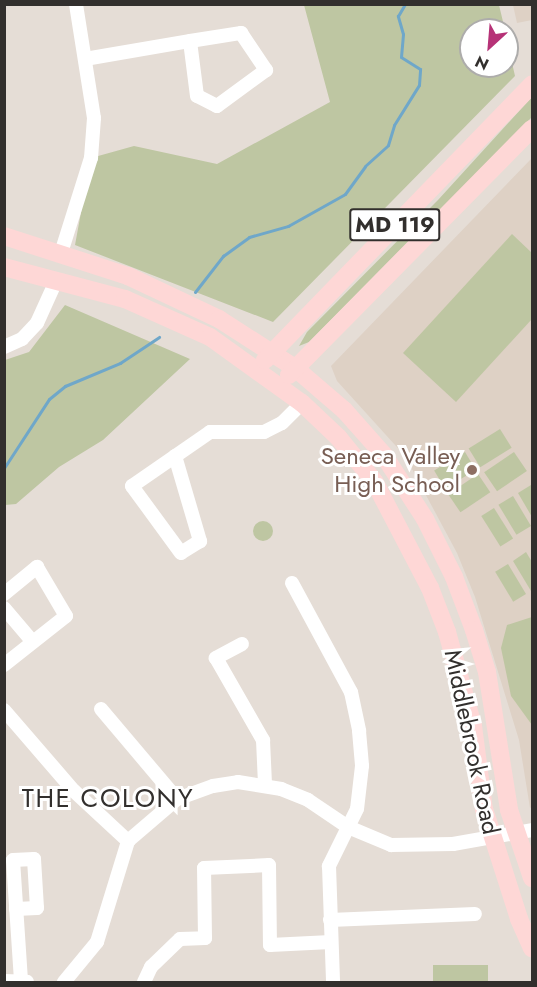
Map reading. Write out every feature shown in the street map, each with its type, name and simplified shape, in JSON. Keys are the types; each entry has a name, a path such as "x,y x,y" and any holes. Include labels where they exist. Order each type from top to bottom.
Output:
{"main road":[{"name":"MD 119","path":"258,369 532,84"},
{"name":"MD 119","path":"281,386 295,368 532,129"},
{"name":"Middlebrook Road","path":"4,236 61,253 179,297 295,368 344,410 383,454 425,519 454,577 487,672 509,810 525,831 532,878"},
{"name":"Middlebrook Road","path":"4,267 171,316 258,369 302,403 338,437 374,481 430,588 464,683 492,837 519,919 532,948"}],"street":[{"path":"61,253 91,158 94,118 76,4"},
{"path":"85,59 190,41 241,33 266,70 217,106 197,96 190,41"},
{"path":"4,347 22,339 37,323 56,281"},
{"path":"175,456 200,541 181,553 132,486 175,456 210,432 264,432 282,423 302,403"},
{"path":"4,594 37,567 66,616 32,640 4,665"},
{"path":"292,583 351,692 362,766 357,809 329,866 333,982"},
{"path":"4,608 32,640"},
{"path":"242,644 216,658 263,740 265,784"},
{"path":"101,709 177,799"},
{"path":"4,710 74,791 128,841"},
{"path":"64,982 96,942 128,841 177,799 213,786 265,784 308,800 348,828 391,845 420,847 525,831"},
{"path":"144,982 151,967 180,939 205,938 204,868 268,865 270,945 331,942"},
{"path":"4,981 24,981 16,909"},
{"path":"330,920 475,914"}],"shaded area":[{"path":"513,5 532,5 532,20 519,23 519,18 516,18"},
{"name":"Seneca Valley High School","path":"532,158 532,807 530,808 519,740 475,597 457,553 405,456 337,381 331,366"}],"green space":[{"path":"304,5 499,5 502,18 459,18 459,78 513,78 273,322 75,245 91,158 134,146 217,164 330,102"},
{"path":"532,97 532,117 309,342 299,346 307,332 438,200"},
{"path":"512,234 532,253 532,319 456,402 403,353"},
{"path":"65,305 190,359 103,440 59,467 16,504 5,505 5,360 29,352"},
{"path":"500,429 512,448 480,467 469,449"},
{"path":"465,452 476,470 445,489 434,471"},
{"path":"514,452 527,471 497,491 484,472"},
{"path":"478,474 490,492 460,512 448,494"},
{"path":"531,485 532,487 532,517 518,493"},
{"path":"513,496 531,526 516,535 498,505"},
{"path":"494,508 513,539 500,546 481,516"},
{"path":"263,521 270,524 273,531 270,538 263,541 256,538 253,531 256,524"},
{"path":"526,552 532,562 531,591 513,561"},
{"path":"508,564 526,594 513,602 495,572"},
{"path":"532,617 532,725 511,696 501,648 507,625"},
{"path":"433,965 488,965 488,982 433,982"}],"waterway":[{"path":"195,292 223,256 249,237 288,226 345,194 365,166 388,145 394,125 419,85 420,69 401,57 403,34 398,16 405,4"},
{"path":"4,468 49,399 65,386 120,363 159,337"}],"place":[{"name":"Seneca Valley High School","path":"472,470"}],"district":[{"name":"THE COLONY","path":"108,799"}]}
